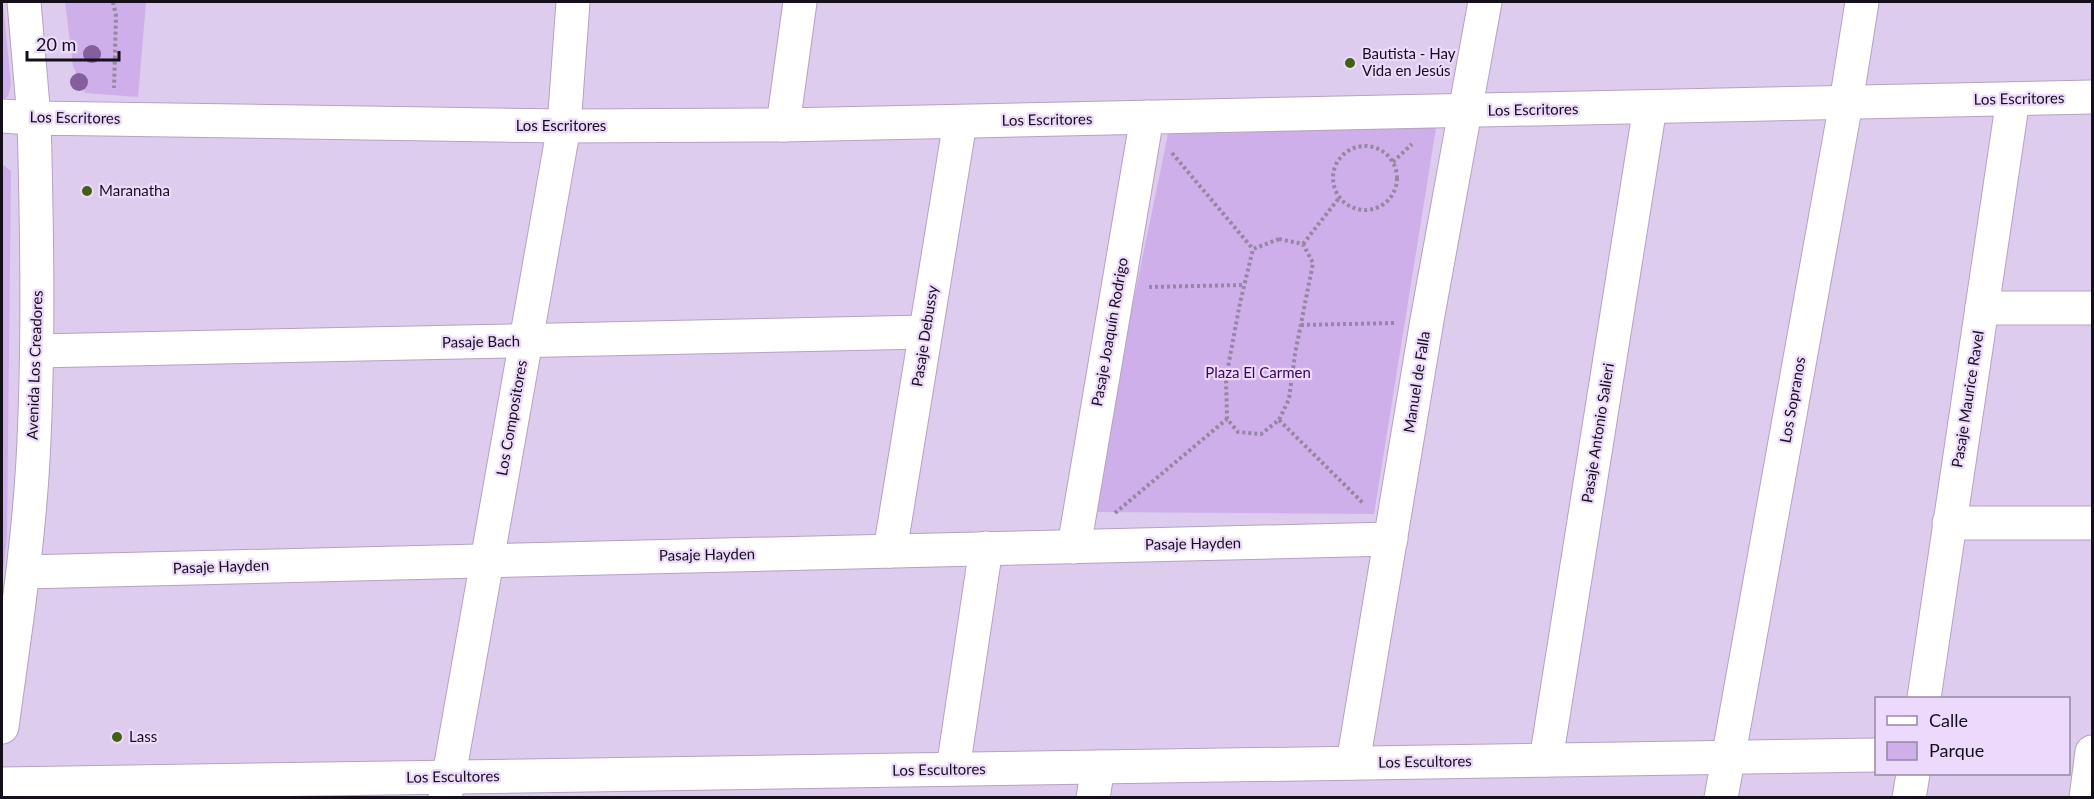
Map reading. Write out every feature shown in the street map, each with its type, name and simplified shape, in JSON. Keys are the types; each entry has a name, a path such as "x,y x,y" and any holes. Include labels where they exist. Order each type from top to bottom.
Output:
{"street":[{"name":"Avenida Los Creadores","path":"2,727 23,572 32,462 37,351 38,235 34,118 24,2"},
{"name":"Los Compositores","path":"447,787 564,126 573,2"},
{"path":"783,125 800,2"},
{"name":"Manuel de Falla","path":"1353,763 1426,320 1485,2"},
{"name":"Los Sopranos","path":"1721,798 1846,103 1862,2"},
{"name":"Los Escritores","path":"2,116 564,126 783,125 2092,97"},
{"name":"Pasaje Maurice Ravel","path":"1924,697 2013,99"},
{"name":"Pasaje Antonio Salieri","path":"1546,760 1650,107"},
{"name":"Pasaje Joaquín Rodrigo","path":"1074,546 1147,117"},
{"name":"Pasaje Debussy","path":"890,551 960,122"},
{"path":"1982,308 2092,308"},
{"name":"Pasaje Bach","path":"37,351 925,332"},
{"path":"1949,523 2092,523"},
{"name":"Pasaje Hayden","path":"23,572 1391,539"},
{"path":"953,769 986,548"},
{"path":"2070,752 2092,752 2086,798"},
{"name":"Los Escultores","path":"2,784 229,789 873,784 953,769 1095,782 1353,763 1875,755"},
{"path":"1909,798 1913,775"}],"path":[{"path":"113,2 116,16 113,119"},
{"path":"1147,117 1165,144 1253,249"},
{"path":"1366,146 1377,148 1393,162 1397,183 1387,202 1378,208 1357,209 1347,206 1339,198 1332,178 1338,159 1346,151 1366,146"},
{"path":"1303,244 1339,198"},
{"path":"1253,249 1279,239 1303,244"},
{"path":"1253,249 1226,378 1227,419 1238,432 1261,434 1279,420 1289,399 1313,263 1303,244"},
{"path":"1118,290 1244,285"},
{"path":"1301,325 1405,323 1426,320"},
{"path":"1074,546 1227,419"},
{"path":"1279,420 1374,514 1391,539"}],"green space":[{"path":"2,2 11,85 8,96 2,102"},
{"path":"65,2 146,2 138,97 85,93 73,66"},
{"name":"Plaza El Carmen","path":"1437,122 1374,514 1090,512 1169,129"},
{"path":"2,164 11,171 7,537 2,582"}],"place":[{"name":"Bautista - Hay Vida en Jesús","path":"1350,63"},
{"name":"Maranatha","path":"87,191"},
{"name":"Lass","path":"117,737"}]}
